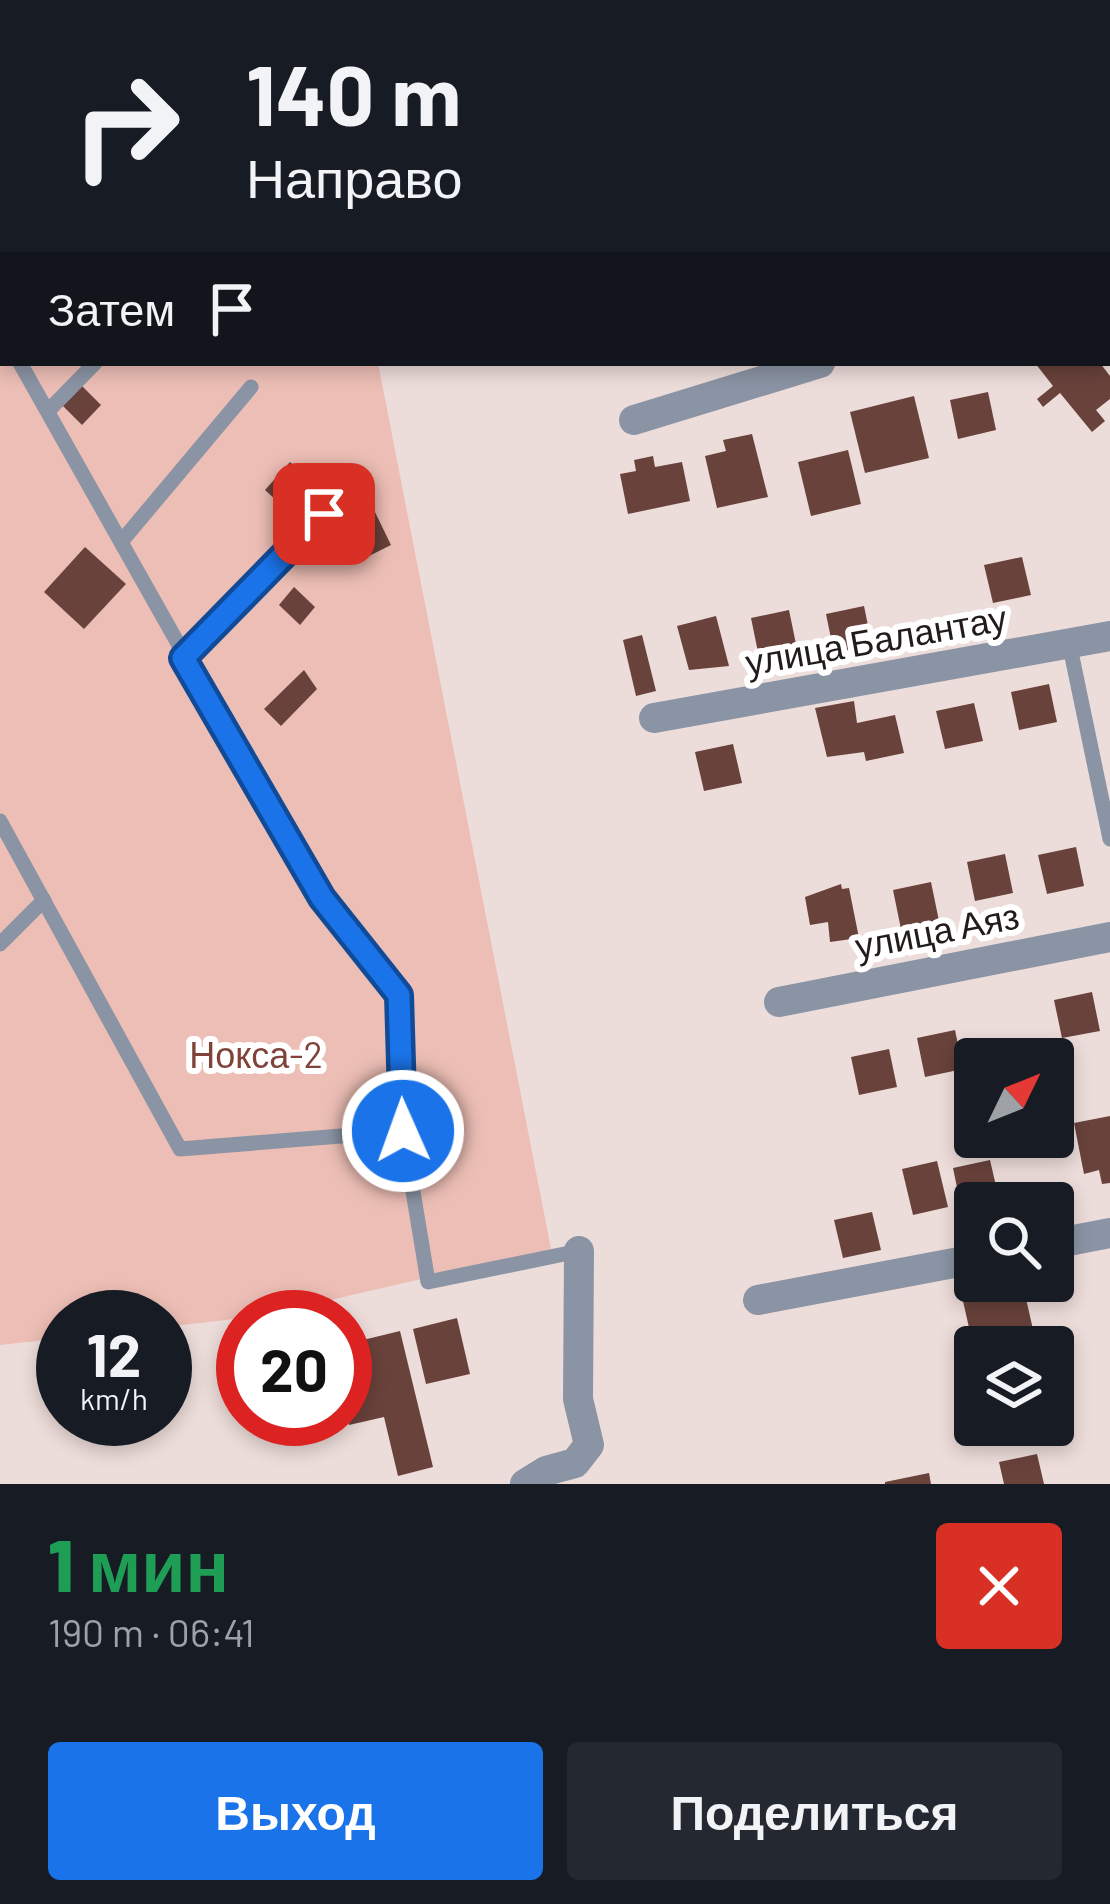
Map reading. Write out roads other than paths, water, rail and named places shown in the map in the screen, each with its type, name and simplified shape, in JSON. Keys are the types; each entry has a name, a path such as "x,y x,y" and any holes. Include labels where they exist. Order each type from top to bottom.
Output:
{"street":[{"path":"634,420 810,366"},
{"name":"улица Балантау","path":"654,718 1110,637"},
{"name":"улица Аяз","path":"779,1002 1110,937"},
{"path":"1074,1240 1110,1234"},
{"path":"525,1484 546,1471 575,1463 589,1445 578,1399 579,1250"},
{"path":"758,1300 954,1263"}],"lane":[{"path":"22,366 322,898 399,995 403,1131 428,1282 579,1250"},
{"path":"48,411 91,366"},
{"path":"121,542 251,387"},
{"path":"183,658 324,514"},
{"path":"1070,647 1110,839"},
{"path":"0,820 180,1149 403,1131"},
{"path":"0,944 44,900"}],"park label":[{"name":"Нокса-2","path":"256,1055"}]}
